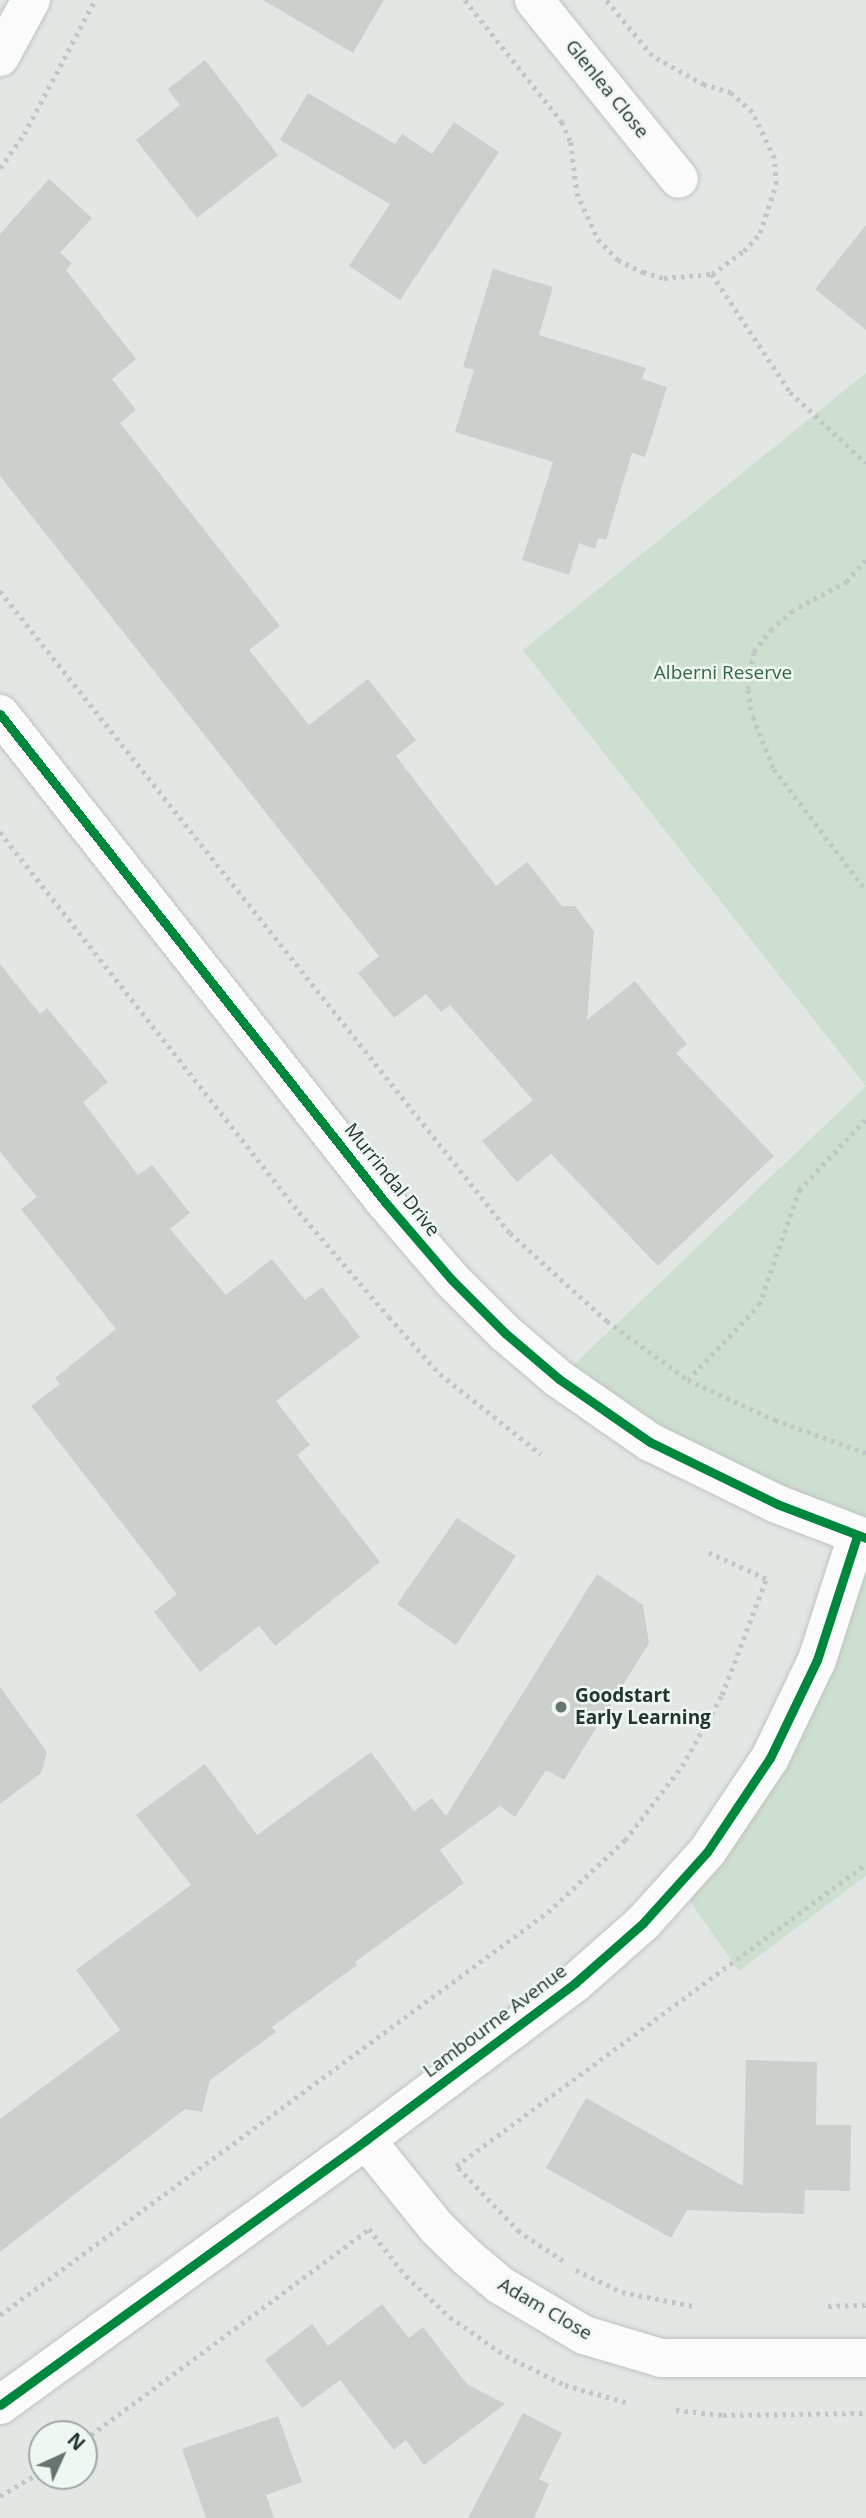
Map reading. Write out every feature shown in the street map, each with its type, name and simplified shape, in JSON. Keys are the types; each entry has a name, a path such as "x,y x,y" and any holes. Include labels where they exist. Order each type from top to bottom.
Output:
{"street":[{"path":"0,57 32,0"},
{"name":"Glenlea Close","path":"534,0 679,179"},
{"name":"Murrindal Drive","path":"0,714 385,1202 451,1279 505,1333 559,1379 650,1442 717,1477 862,1537"},
{"name":"Lambourne Avenue","path":"0,2405 366,2140 610,1954 700,1860 743,1803 799,1706 862,1537"},
{"name":"Adam Close","path":"366,2140 437,2228 468,2258 500,2285 584,2335 661,2358 866,2358"}],"path":[{"path":"0,168 43,101 95,0"},
{"path":"712,274 790,392 866,463"},
{"path":"866,560 847,582 793,611 772,629 754,652 748,690 752,717 774,769 866,890"},
{"path":"0,591 510,1233 607,1321 688,1380 775,1420 866,1453"},
{"path":"0,832 299,1212 389,1317 440,1374 541,1454"},
{"path":"688,1380 759,1306 799,1190 866,1119"},
{"path":"0,2315 548,1912 625,1840 682,1766 722,1695 766,1579 709,1552"},
{"path":"705,2306 622,2292 572,2268 519,2232 456,2166 866,1864"},
{"path":"98,2430 369,2229"},
{"path":"825,2306 866,2305"},
{"path":"0,2496 28,2479"}],"green space":[{"name":"Alberni Reserve","path":"866,373 866,1086 523,650"},
{"path":"866,1086 866,1876 739,1971 679,1886 707,1852 857,1536 559,1379"}],"building":[{"path":"263,0 384,0 353,53"},
{"path":"205,60 278,155 197,218 136,140 180,105 168,89"},
{"path":"308,93 395,144 402,134 432,154 454,122 499,152 400,300 349,266 390,204 280,140"},
{"path":"49,179 92,218 60,253 72,263 66,270 136,359 112,379 136,410 120,423 280,626 249,650 309,725 368,679 416,740 396,756 496,886 527,862 562,906 575,906 594,931 587,1020 635,981 687,1044 676,1053 774,1156 658,1266 551,1154 517,1182 482,1141 533,1100 450,1005 441,1012 426,994 394,1018 358,973 379,956 0,476 0,234"},
{"path":"866,225 866,330 815,289"},
{"path":"493,269 553,287 539,335 646,368 642,379 667,387 645,457 632,453 606,540 598,538 595,549 579,543 569,575 522,560 553,462 455,432 474,370 463,367"},
{"path":"0,964 40,1014 47,1008 108,1082 83,1102 138,1175 152,1165 190,1213 170,1229 226,1295 272,1259 305,1300 322,1287 360,1337 276,1401 310,1445 297,1455 380,1562 275,1646 259,1626 200,1672 154,1612 177,1594 31,1406 60,1384 55,1378 116,1329 21,1209 37,1197 0,1152"},
{"path":"457,1518 516,1556 456,1645 397,1604"},
{"path":"597,1574 643,1605 649,1643 564,1780 546,1770 515,1817 500,1806 440,1850 464,1883 355,1962 357,1965 272,2027 276,2032 210,2080 202,2112 185,2109 0,2252 0,2119 120,2030 76,1970 191,1885 136,1815 205,1764 257,1835 371,1752 414,1811 432,1798 446,1816"},
{"path":"0,1687 47,1752 41,1773 0,1804"},
{"path":"746,2060 817,2062 816,2125 851,2125 850,2191 805,2190 804,2214 687,2210 671,2238 546,2168 586,2098 743,2186"},
{"path":"382,2304 409,2338 423,2327 467,2384 505,2404 424,2465 406,2440 394,2450 340,2380 302,2408 265,2360 312,2324 328,2346"},
{"path":"523,2413 562,2433 539,2479 549,2484 534,2518 468,2518"},
{"path":"278,2416 302,2482 266,2495 274,2518 206,2518 182,2449"}],"cycle path":[{"path":"0,714 385,1202 451,1279 505,1333 559,1379 650,1442 777,1504 866,1538"},
{"path":"0,2405 366,2140 575,1983 643,1923 707,1852 770,1758 817,1660 857,1536"}],"place":[{"name":"Goodstart Early Learning","path":"561,1707"}]}
